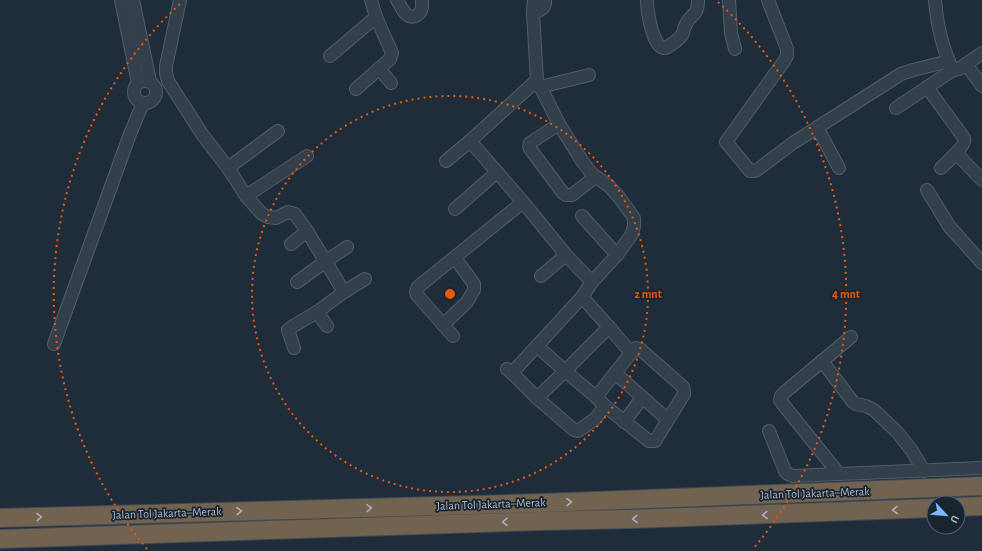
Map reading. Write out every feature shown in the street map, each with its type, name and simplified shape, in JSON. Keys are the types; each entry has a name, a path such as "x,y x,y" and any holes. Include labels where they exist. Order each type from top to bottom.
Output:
{"highway":[{"name":"Jalan Tol Jakarta–Merak","path":"0,518 543,503 982,486"},
{"path":"966,507 982,506"},
{"name":"Jalan Tol Jakarta–Merak","path":"0,539 640,519 926,508"}],"street":[{"path":"121,0 138,83"},
{"path":"133,0 150,81 156,87 156,96 151,102 143,103 136,99 134,91 138,83 144,80 150,81"},
{"path":"180,0 168,57 166,73 168,81 246,196 262,214 268,217 276,218 288,212 295,214 326,261 344,292"},
{"path":"356,89 390,59 392,53 376,17 371,0"},
{"path":"398,0 404,13 413,17 417,16 421,10 422,0"},
{"path":"534,0 533,14 539,83 559,124 582,161 595,177 609,186 619,197 634,218 634,226 632,234 617,255 592,282 582,297 536,346 509,371 574,430 578,431 595,419 605,406"},
{"path":"533,14 545,6 545,0"},
{"path":"647,0 647,9 656,41 659,46 663,48 678,40 683,33 686,24 696,12 698,0"},
{"path":"729,0 731,33 736,49"},
{"path":"768,0 787,49 787,56 726,142 750,171 754,171 817,127 901,74 912,70 951,66 959,69 982,53"},
{"path":"935,0 940,37 951,66"},
{"path":"330,56 376,17"},
{"path":"966,64 982,86"},
{"path":"896,108 927,87 951,66"},
{"path":"380,68 391,83"},
{"path":"446,161 539,83 589,75"},
{"path":"927,87 964,138 964,144 941,168"},
{"path":"54,344 130,134 143,103"},
{"path":"559,124 530,143 529,146 531,150 566,196 572,195 595,177"},
{"path":"817,127 839,168"},
{"path":"228,168 278,132"},
{"path":"470,141 523,202 566,255 592,282"},
{"path":"956,153 982,180"},
{"path":"246,196 307,156"},
{"path":"455,209 497,172"},
{"path":"927,190 949,226 982,263"},
{"path":"453,336 416,294 418,287 523,202"},
{"path":"582,216 617,255"},
{"path":"292,244 307,231"},
{"path":"298,282 347,247"},
{"path":"541,276 566,255"},
{"path":"443,325 466,302 474,290 474,284 455,258"},
{"path":"294,348 288,330 365,279"},
{"path":"582,297 631,353"},
{"path":"317,312 327,326"},
{"path":"537,398 609,327"},
{"path":"839,474 780,400 781,396 785,392 851,337"},
{"path":"536,346 624,422 649,441 655,441 684,394 684,391 683,387 640,349 636,348 596,397"},
{"path":"822,361 853,402 874,410 898,433 912,451 924,471"},
{"path":"615,373 668,420"},
{"path":"624,422 642,398"},
{"path":"769,431 785,471 793,476 982,468"}]}
